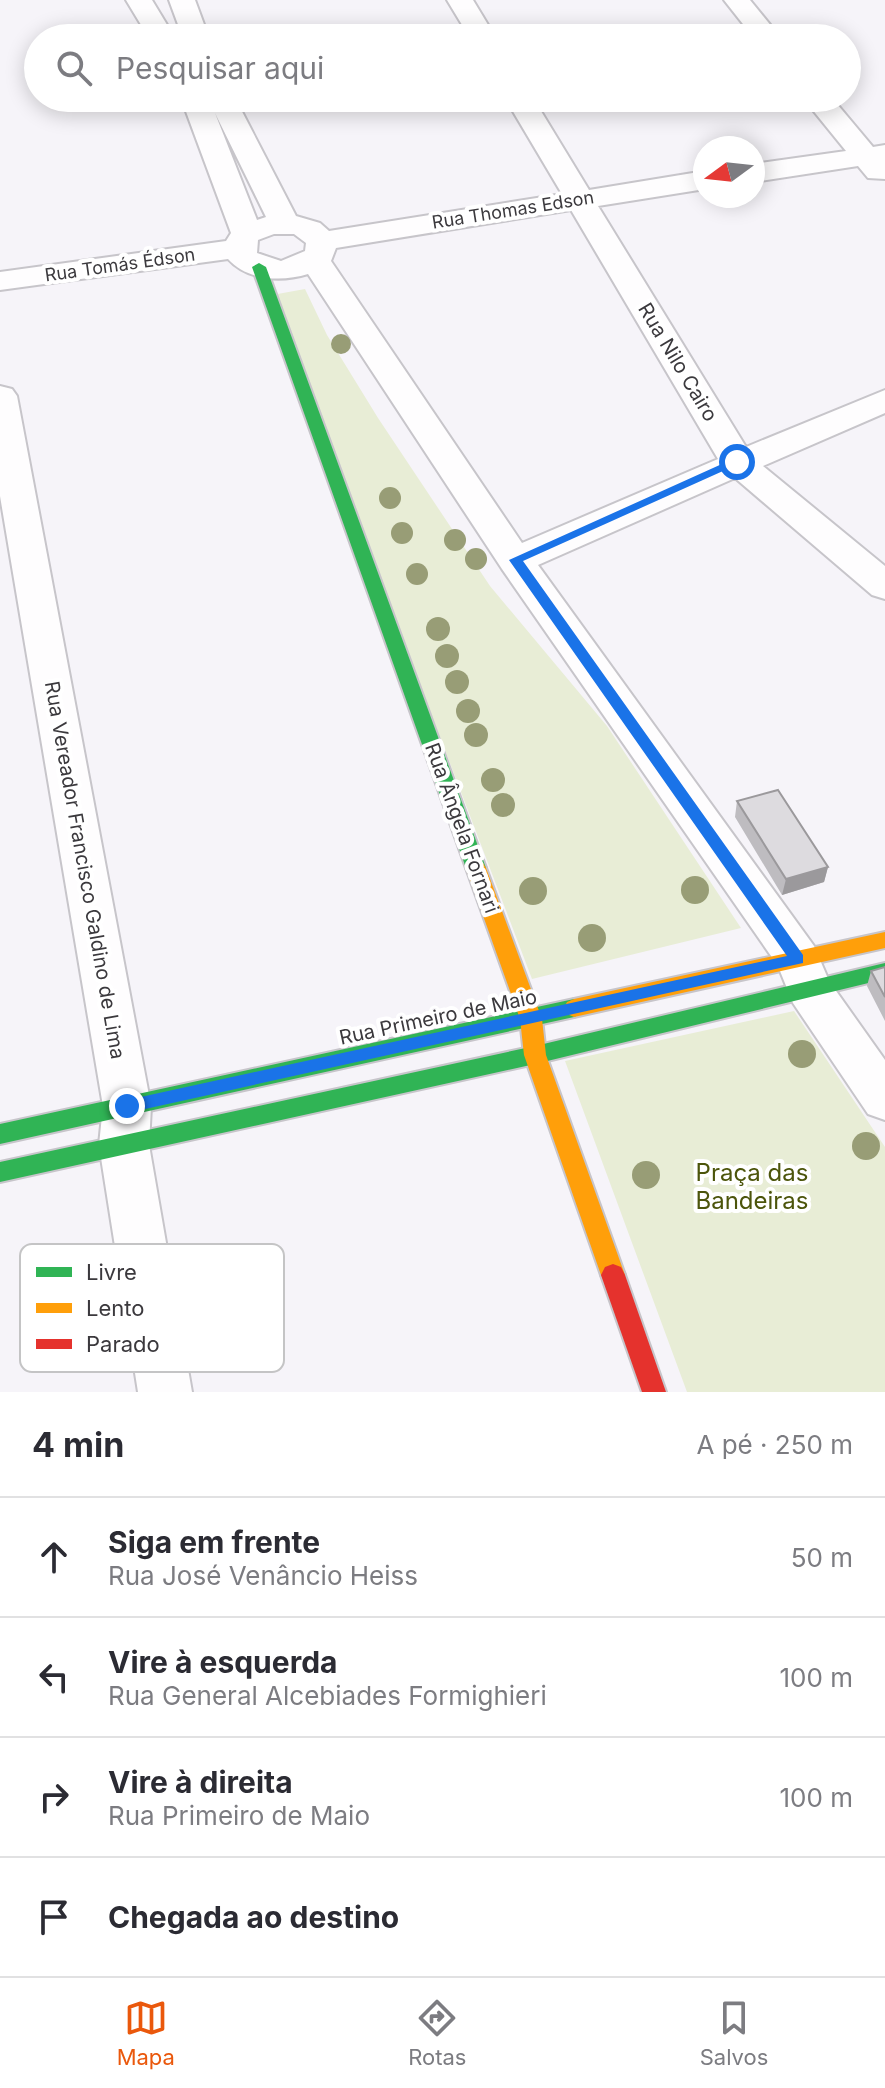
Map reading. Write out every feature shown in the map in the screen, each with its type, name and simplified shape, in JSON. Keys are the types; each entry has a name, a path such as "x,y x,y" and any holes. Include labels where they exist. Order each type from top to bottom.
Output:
{"main road":[{"name":"Rua Ângela Fornari","path":"249,250 531,1019 535,1055 654,1392"},
{"name":"Rua Primeiro de Maio","path":"0,1134 126,1126 535,1055 803,974 885,940"},
{"name":"Rua Primeiro de Maio","path":"0,1172 126,1126 531,1019 803,974 885,971"}],"street":[{"path":"139,0 154,24"},
{"path":"182,0 191,24"},
{"path":"460,0 475,24"},
{"path":"737,0 757,24"},
{"name":"Rua Ângela Fornari","path":"200,112 249,250"},
{"path":"228,112 285,224"},
{"name":"Rua Nilo Cairo","path":"527,112 737,462 885,586"},
{"path":"831,112 875,155 885,180"},
{"path":"765,171 875,155"},
{"name":"Rua Thomas Edson","path":"249,250 283,270 318,250 579,198 693,182"},
{"path":"249,250 285,224 309,229 318,250 515,560 803,974 885,1099"},
{"name":"Rua Tomás Édson","path":"0,281 249,250"},
{"name":"Rua Vereador Francisco Galdino de Lima","path":"0,396 126,1126 143,1244"},
{"path":"515,560 885,400"},
{"name":"Rua Vereador Francisco Galdino de Lima","path":"162,1372 165,1392"}],"green space":[{"path":"305,289 327,335 378,418 490,586 607,726 741,928 532,979 272,295"},
{"name":"Praça das Bandeiras","path":"794,1011 885,1147 885,1392 687,1392 565,1061"}],"building":[{"path":"778,790 828,867 786,879 737,801"},
{"path":"885,967 885,997 871,971"}],"traffic: fast":[{"path":"259,267 476,868"},
{"path":"0,1172 535,1055 885,971"},
{"path":"0,1134 574,1008"}],"traffic: slow":[{"path":"476,868 531,1019 535,1055 613,1275"},
{"path":"574,1008 885,940"}],"traffic: jam":[{"path":"613,1275 654,1392"}],"route":[{"path":"127,1106 798,959 515,560 737,462"}]}
